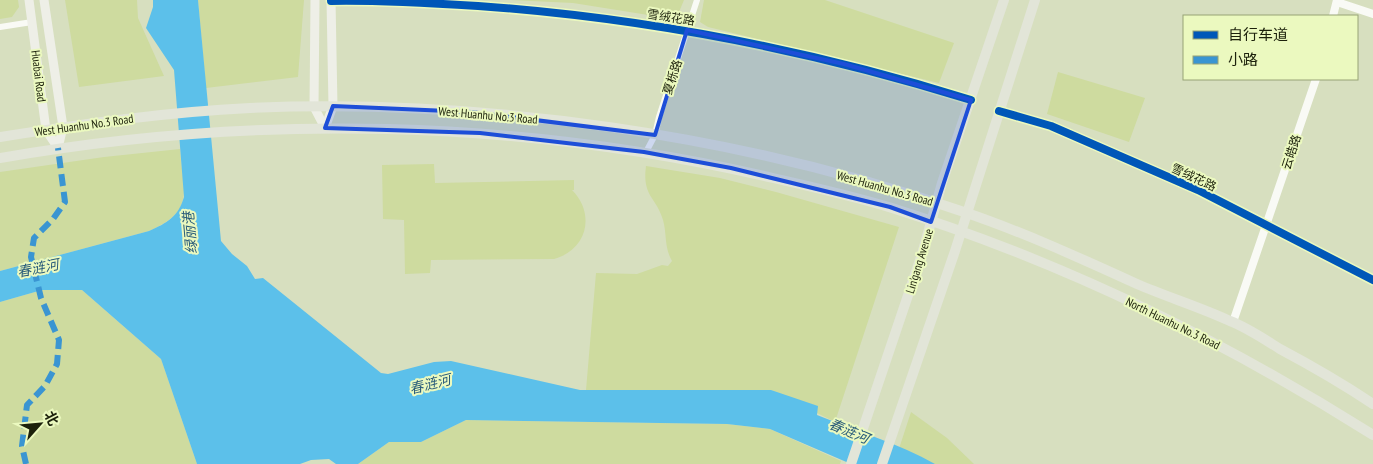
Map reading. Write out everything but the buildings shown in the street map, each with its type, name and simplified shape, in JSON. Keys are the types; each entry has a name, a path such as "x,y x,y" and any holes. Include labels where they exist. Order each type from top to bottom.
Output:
{"main road":[{"name":"Huabai Road","path":"29,0 46,130 58,148"},
{"name":"Huabai Road","path":"44,0 63,127"},
{"path":"315,0 314,106 325,128"},
{"path":"325,128 332,106 331,0"},
{"name":"Lin'gang Avenue","path":"851,464 931,222 963,118 971,100 1004,0"},
{"path":"882,464 961,232 1035,0"},
{"name":"West Huanhu No.3 Road","path":"0,137 63,127 211,110 332,106 471,112 656,135 804,166 967,212"},
{"path":"58,148 63,127"},
{"name":"West Huanhu No.3 Road","path":"0,158 58,148 212,132 325,128 480,133 646,152 731,168 890,207 961,232"},
{"name":"North Huanhu No.3 Road","path":"967,212 1233,322 1339,382 1373,404"},
{"name":"North Huanhu No.3 Road","path":"961,232 1138,305 1224,348 1332,409 1373,435"}],"street":[{"name":"雪绒花路","path":"331,0 476,3 687,30 844,64 971,100"},
{"name":"夏栎路","path":"646,152 656,135 659,116 697,0"},
{"path":"1333,15 1337,1 1373,14"},
{"path":"0,27 32,22"},
{"name":"云皓路","path":"1233,322 1316,80"},
{"name":"雪绒花路","path":"999,111 1051,126 1198,190 1373,280"}],"highlighted area":[{"path":"687,30 844,64 971,100 931,222 890,207 731,168 644,152 480,133 325,128 333,106 471,112 655,135"}],"green space":[{"path":"0,0 18,0 19,7 12,17 0,19"},
{"path":"65,0 137,0 138,18 164,76 79,87"},
{"path":"198,0 304,0 298,77 206,88"},
{"path":"510,0 684,0 679,12 667,18 573,3"},
{"path":"704,0 825,0 954,43 939,83 708,27 700,22"},
{"path":"1058,72 1145,98 1129,142 1047,114"},
{"path":"180,149 184,188 183,198 180,207 174,215 164,223 149,231 0,271 0,172 104,157"},
{"path":"434,164 435,183 574,180 574,190 572,190 579,199 586,220 581,240 574,248 554,259 431,260 430,273 405,274 404,220 383,219 382,165"},
{"path":"646,166 720,178 899,227 835,422 771,390 586,390 596,273 637,274 662,265 668,266 672,261 668,251 663,220 646,184"},
{"path":"42,290 82,290 161,359 197,464 0,464 0,302"},
{"path":"911,412 947,438 974,464 894,464"},
{"path":"466,420 727,424 770,429 841,461 840,464 358,464 389,442 421,442"}],"water":[{"path":"153,0 198,0 221,241 232,254 247,266 255,279 263,278 381,373 388,374 434,362 451,361 580,390 771,390 818,406 817,415 892,443 935,464 851,464 770,429 727,424 466,420 421,442 389,442 358,464 336,464 329,459 311,460 300,464 197,464 161,359 82,290 42,290 0,302 0,271 149,231 171,218 179,210 184,197 174,70 146,28 153,7"}],"marked path":[{"path":"26,464 22,446 27,405 45,386 57,364 59,340 41,298 31,257 34,238 53,219 65,202 58,148"}],"cycle path":[{"path":"331,1 386,1 541,11 666,28 789,51 911,82 971,100"},
{"path":"999,111 1051,126 1198,190 1373,280"}],"water label":[{"name":"绿丽港","path":"190,233"},
{"name":"春涟河","path":"38,268"},
{"name":"春涟河","path":"430,384"},
{"name":"春涟河","path":"849,431"}]}
